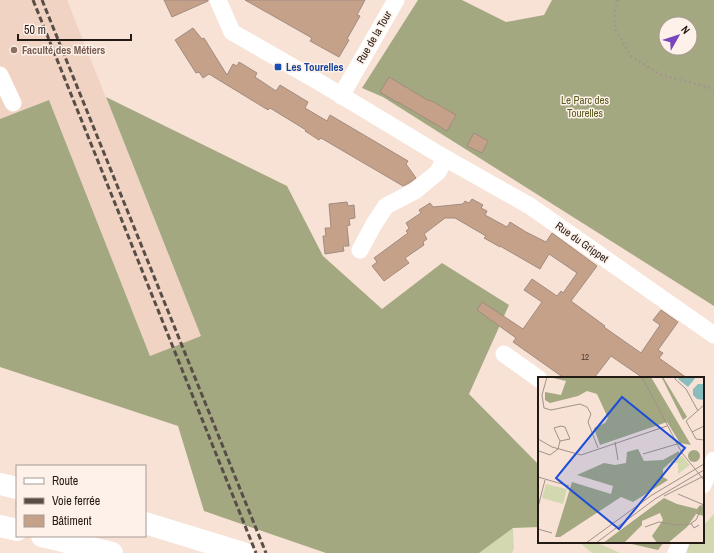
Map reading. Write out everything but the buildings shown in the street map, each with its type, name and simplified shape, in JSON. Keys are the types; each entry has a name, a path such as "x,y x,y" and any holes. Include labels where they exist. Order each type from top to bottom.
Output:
{"highway":[{"path":"0,484 16,488"},
{"path":"146,523 243,553"},
{"path":"0,526 16,530"},
{"path":"46,537 112,553"}],"street":[{"name":"Rue du Grippet","path":"218,0 232,32 445,158 530,206 714,335"},
{"name":"Rue de la Tour","path":"341,96 396,0"},
{"path":"0,75 12,103"},
{"path":"360,250 386,206 415,191 438,172 445,158"},
{"path":"504,354 538,378"},
{"path":"704,483 714,460"},
{"path":"676,553 681,543"}],"path":[{"path":"617,0 615,29 631,56 659,74 714,89"}],"shaded area":[{"path":"0,0 67,0 201,336 150,356 49,100 0,119"}],"green space":[{"name":"Le Parc des Tourelles","path":"418,0 462,0 506,22 544,15 552,0 714,0 714,306 383,97 362,88"},
{"path":"106,97 287,186 323,256 382,309 442,263 509,305 469,394 538,464 538,527 513,528 479,553 326,553 204,511 178,426 0,367 0,119 49,100 150,356 201,336"},
{"path":"714,514 714,553 687,553 689,543 704,543 704,525"},
{"path":"513,528 514,548 512,553 479,553"},
{"path":"580,543 598,543 620,553 592,553"},
{"path":"627,543 663,543 658,550"}],"railway":[{"path":"33,0 256,553"},
{"path":"42,0 266,553"}],"place":[{"name":"Faculté des Métiers","path":"14,50"},
{"name":"Les Tourelles","path":"278,67"}]}
